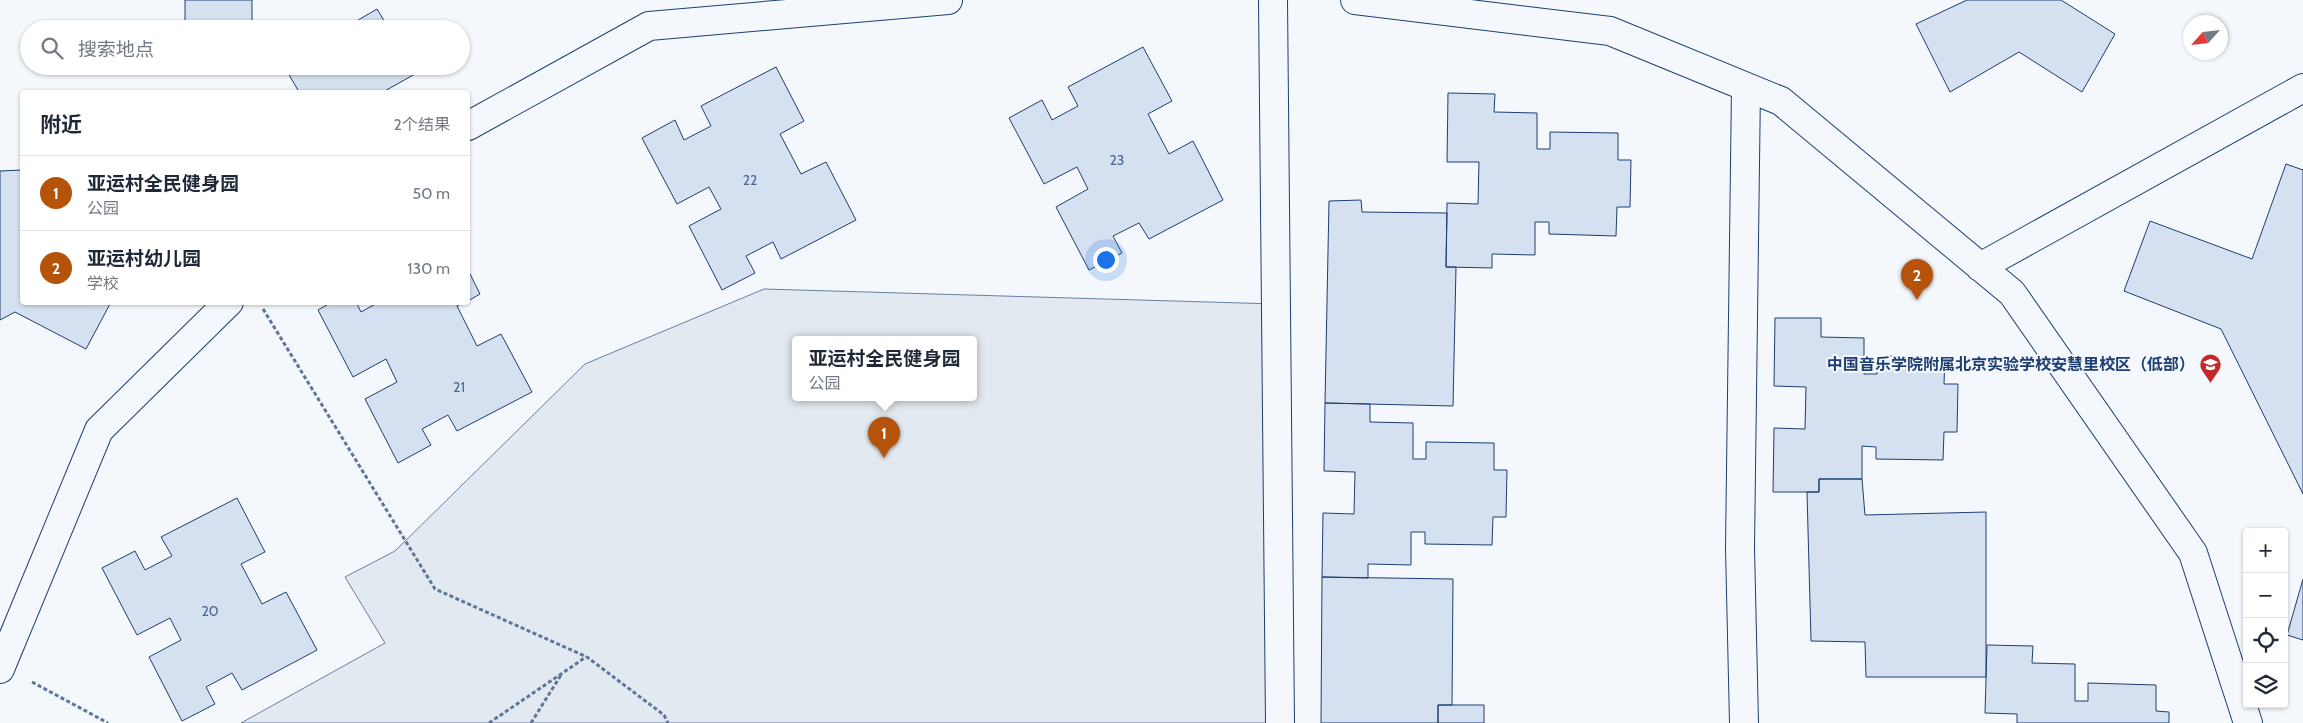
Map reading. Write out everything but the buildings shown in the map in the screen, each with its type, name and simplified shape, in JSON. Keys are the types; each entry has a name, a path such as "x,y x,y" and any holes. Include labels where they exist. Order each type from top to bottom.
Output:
{"street":[{"path":"470,125 649,26 948,0"},
{"path":"1273,0 1280,723"},
{"path":"1355,0 1610,31 1782,101 2012,293 2193,553 2248,723"},
{"path":"1744,723 1740,548 1746,87"},
{"path":"1980,267 2303,88"},
{"path":"1,668 99,430 226,305"}],"path":[{"path":"261,305 435,589 587,657 664,715 668,723"},
{"path":"489,723 587,657"},
{"path":"1,668 108,723"},
{"path":"531,723 563,673"}],"shaded area":[{"path":"764,289 1276,304 1280,723 241,723 385,643 345,577 395,551 585,364"}],"place":[{"name":"亚运村幼儿园","path":"1917,300"},
{"name":"中国音乐学院附属北京实验学校安慧里校区（低部）","path":"2211,383"},
{"name":"亚运村全民健身园","path":"884,458"}]}
